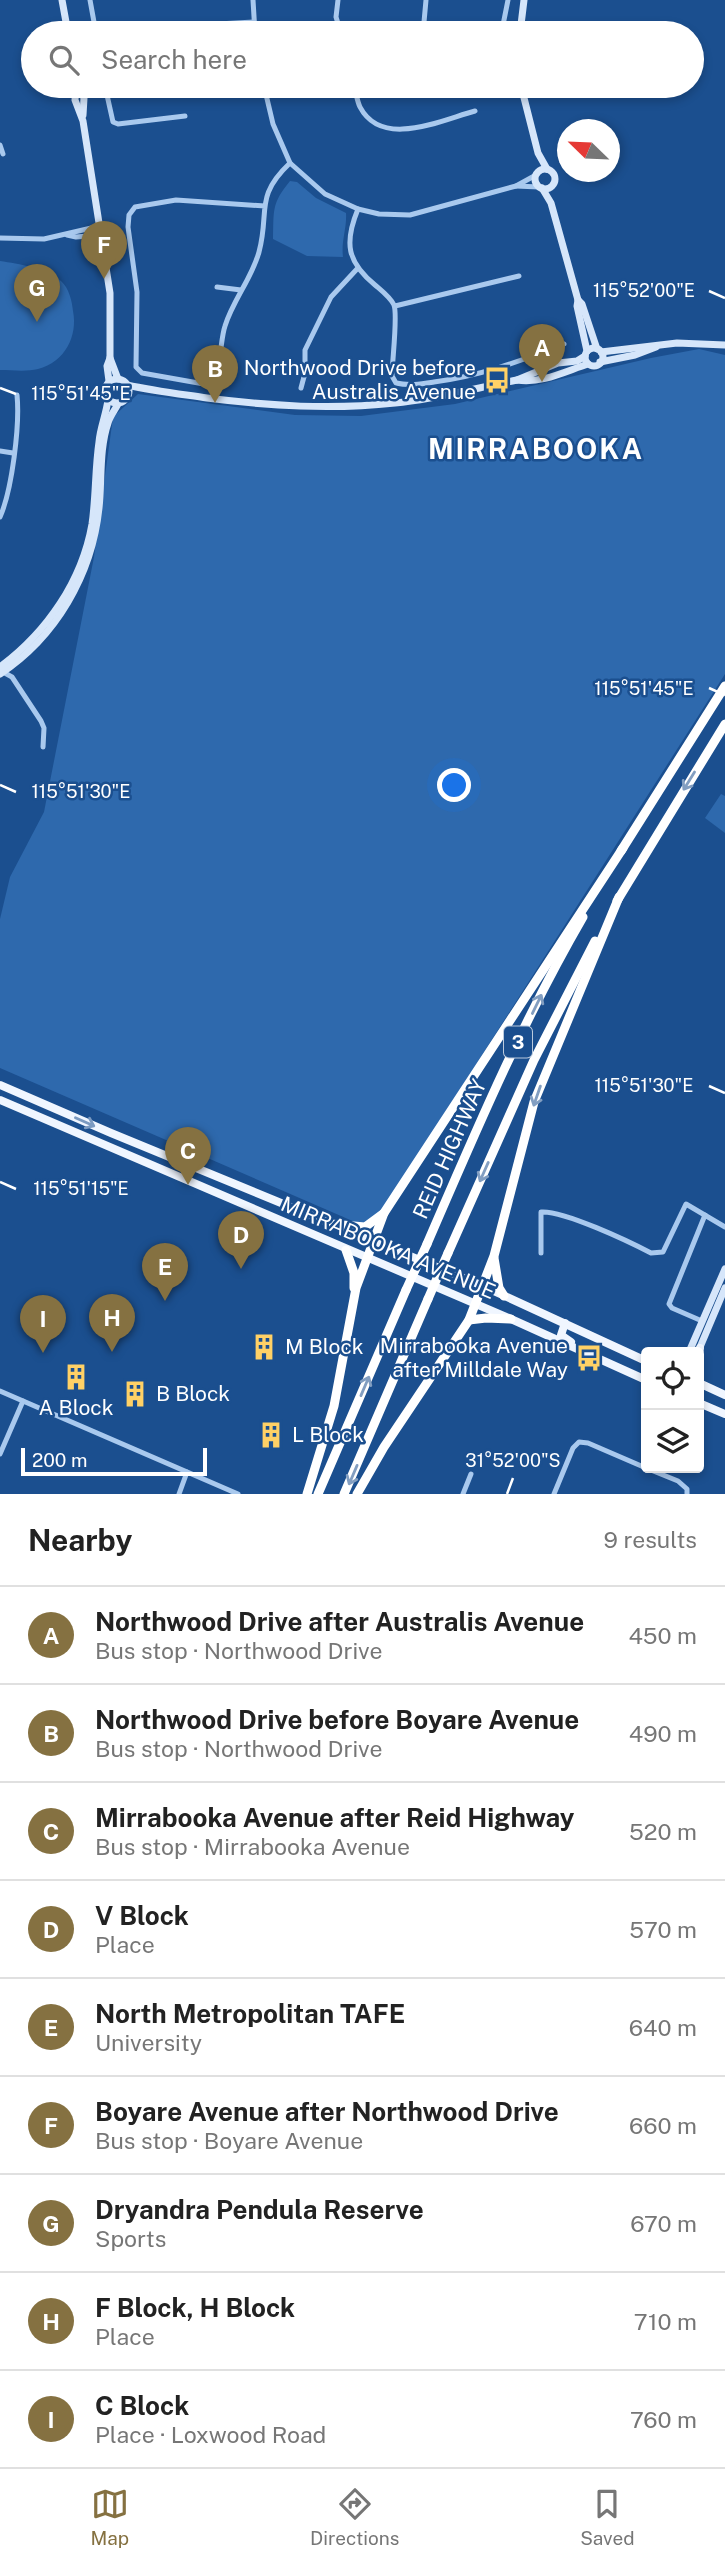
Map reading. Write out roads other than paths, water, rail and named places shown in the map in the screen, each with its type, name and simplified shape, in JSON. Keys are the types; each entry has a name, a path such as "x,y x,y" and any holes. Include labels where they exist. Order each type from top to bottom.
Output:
{"highway":[{"name":"REID HIGHWAY","path":"318,1494 487,1104 543,991 623,848 725,686"},
{"name":"REID HIGHWAY","path":"344,1494 534,1060 619,897 725,723"},
{"path":"307,1494 334,1406 353,1304 384,1213 623,848"},
{"path":"358,1494 384,1447 469,1320 484,1286 534,1102 619,897"},
{"path":"331,1224 365,1227 384,1213"},
{"path":"346,1250 354,1273 353,1304"},
{"path":"494,1256 499,1288 504,1296"},
{"path":"469,1320 511,1319"}],"main road":[{"name":"MIRRABOOKA AVENUE","path":"0,1085 484,1286 641,1359"},
{"name":"MIRRABOOKA AVENUE","path":"0,1100 511,1319 641,1378"},
{"path":"52,1122 58,1110"},
{"path":"565,1324 561,1331 563,1337 597,1358"},
{"path":"704,1386 725,1395"},
{"path":"704,1405 725,1414"}],"street":[{"path":"62,0 66,21"},
{"path":"90,0 94,21"},
{"path":"253,0 254,21"},
{"path":"338,0 338,21"},
{"path":"425,21 426,0"},
{"path":"504,21 508,0"},
{"path":"521,21 524,0"},
{"path":"1,671 37,635 65,595 77,571 92,521 98,444 108,400 104,390 109,382 107,366 110,358 110,293 83,121 84,98"},
{"path":"107,98 110,116 113,122 118,124 185,116"},
{"path":"267,98 272,124 290,163 324,194 358,209 379,214 411,215 516,186 547,169"},
{"path":"357,98 360,107 370,119 386,129 406,129 475,111"},
{"path":"525,98 538,153 554,176 551,203"},
{"path":"0,145 3,154"},
{"path":"538,153 535,181 551,203 578,300 587,357 593,366 656,347 698,342 725,345"},
{"path":"265,206 176,200 135,207 129,215 128,227 137,292 136,367 142,373 204,384 211,380 217,369 226,322 259,252 265,206 266,194 276,177 290,163"},
{"path":"516,186 552,186"},
{"path":"358,209 350,228 348,245 357,269 387,295 395,306 392,376 396,383 405,385 463,379 506,367 564,344"},
{"path":"0,238 44,239 67,235 77,230 101,231"},
{"path":"301,388 305,373 305,350 331,297 357,269"},
{"path":"395,306 519,276"},
{"path":"217,287 241,290"},
{"path":"578,300 582,304 599,351 600,362"},
{"path":"110,358 118,379 127,385 147,390 258,405 329,408 396,403 460,393 517,380 561,362 578,361 599,351 656,347"},
{"path":"517,380 569,373 587,357"},
{"path":"109,382 118,379"},
{"path":"127,385 128,396"},
{"path":"1,671 12,665 52,626 72,596 86,566 97,527 108,421 118,404 128,396 147,390"},
{"path":"0,517 5,506 13,453 19,409 17,395"},
{"path":"108,400 118,404"},
{"path":"0,451 13,453"},
{"path":"12,665 12,677"},
{"path":"1,671 12,677 41,721 44,728 43,747"},
{"path":"541,1253 541,1212 573,1220 658,1254 663,1252 686,1203 725,1227"},
{"path":"702,1321 672,1308 669,1304 705,1215"},
{"path":"691,1347 725,1269"},
{"path":"701,1347 725,1289"},
{"path":"0,1391 238,1494"},
{"path":"0,1454 23,1401"},
{"path":"554,1494 573,1448 579,1442 588,1443 641,1466"},
{"path":"179,1494 187,1472"},
{"path":"658,1473 678,1481 687,1489 687,1494"},
{"path":"463,1494 471,1474"}],"place":[{"name":"Boyare Avenue after Northwood Drive","path":"104,279"},
{"name":"Dryandra Pendula Reserve","path":"37,322"},
{"name":"Northwood Drive before Australis Avenue","path":"497,380"},
{"name":"Northwood Drive after Australis Avenue","path":"542,382"},
{"name":"Northwood Drive before Boyare Avenue","path":"215,403"},
{"name":"Mirrabooka Avenue after Reid Highway","path":"188,1185"},
{"name":"V Block","path":"241,1269"},
{"name":"North Metropolitan TAFE","path":"165,1301"},
{"name":"M Block","path":"264,1347"},
{"name":"F Block, H Block","path":"112,1352"},
{"name":"C Block","path":"43,1353"},
{"name":"Mirrabooka Avenue after Milldale Way","path":"589,1358"},
{"name":"A Block","path":"76,1377"},
{"name":"B Block","path":"135,1394"},
{"name":"L Block","path":"271,1435"}],"district":[{"name":"MIRRABOOKA","path":"536,449"}]}
